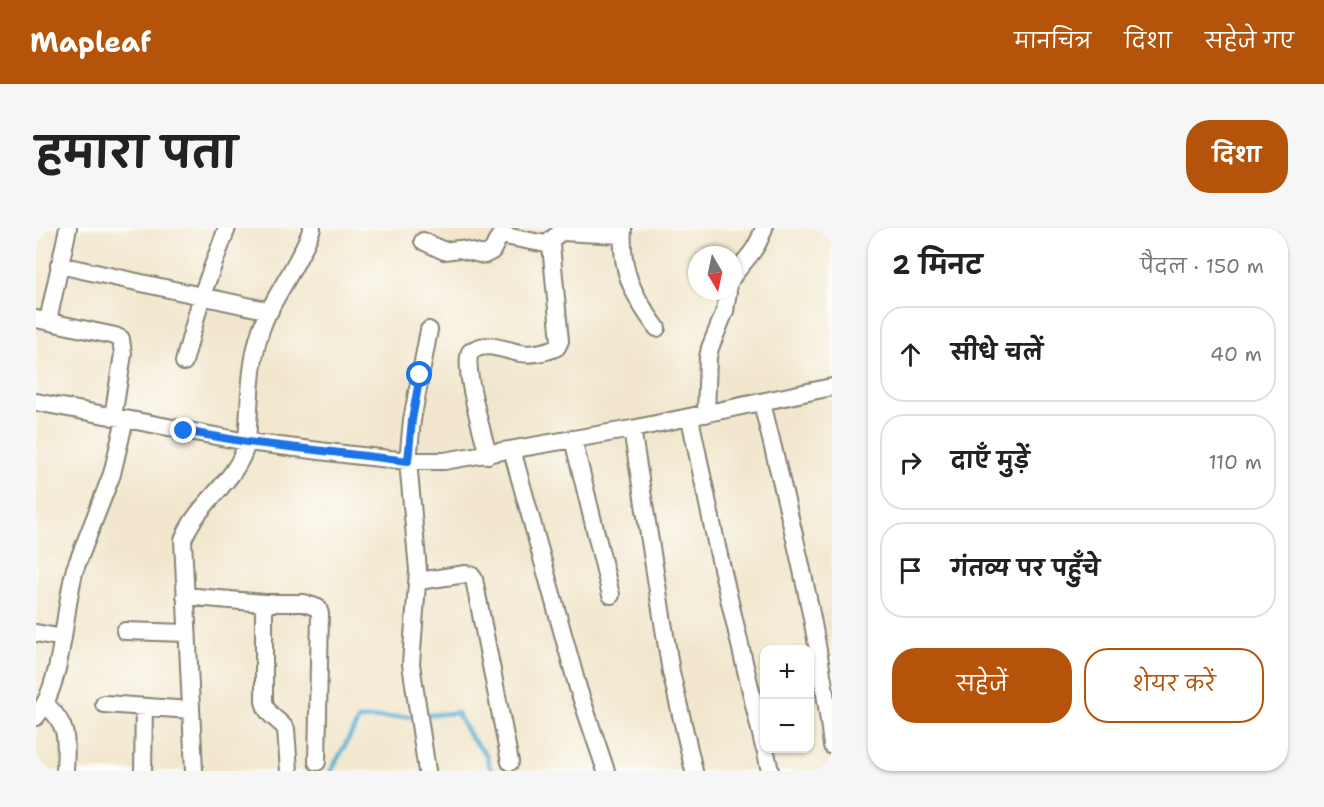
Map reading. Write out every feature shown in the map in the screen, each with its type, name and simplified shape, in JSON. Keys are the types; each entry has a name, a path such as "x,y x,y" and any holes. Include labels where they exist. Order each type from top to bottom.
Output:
{"street":[{"path":"65,771 63,725 59,717 41,710 63,638 72,577 112,474 119,418 123,354 121,339 115,336 42,320 68,228"},
{"path":"184,362 202,295 227,228"},
{"path":"194,771 183,540 186,531 233,474 244,454 256,352 265,320 312,228"},
{"path":"742,266 753,254 764,228"},
{"path":"488,454 471,383 468,357 473,350 481,346 522,353 552,350 557,347 560,341 552,238 561,232 623,231 623,247 630,285 641,306 657,328"},
{"path":"423,241 444,251 459,249 484,255 492,251 499,237 551,245"},
{"path":"59,265 270,311"},
{"path":"727,300 726,310 710,348 698,416 715,536 760,727"},
{"path":"427,771 410,649 418,581 408,461 412,420 429,330"},
{"path":"36,402 247,442 408,461 444,461 632,429 832,387"},
{"path":"762,402 808,593 823,674 832,746"},
{"path":"632,429 671,672 694,771"},
{"path":"573,439 611,595"},
{"path":"512,450 578,688 606,771"},
{"path":"418,581 465,574 471,575 474,579 510,762"},
{"path":"185,596 264,603 304,603 318,608 320,667 317,762"},
{"path":"264,603 264,701 270,716 286,729 289,771"},
{"path":"125,631 187,633"},
{"path":"36,633 63,638"},
{"path":"104,704 191,710"},
{"path":"143,771 144,707"},
{"path":"766,753 770,771"}],"waterway":[{"path":"423,715 457,713 471,738 486,754 491,771"},
{"path":"331,771 359,719 415,716"}],"route":[{"path":"184,431 247,442 408,461 409,440 420,375"}]}
